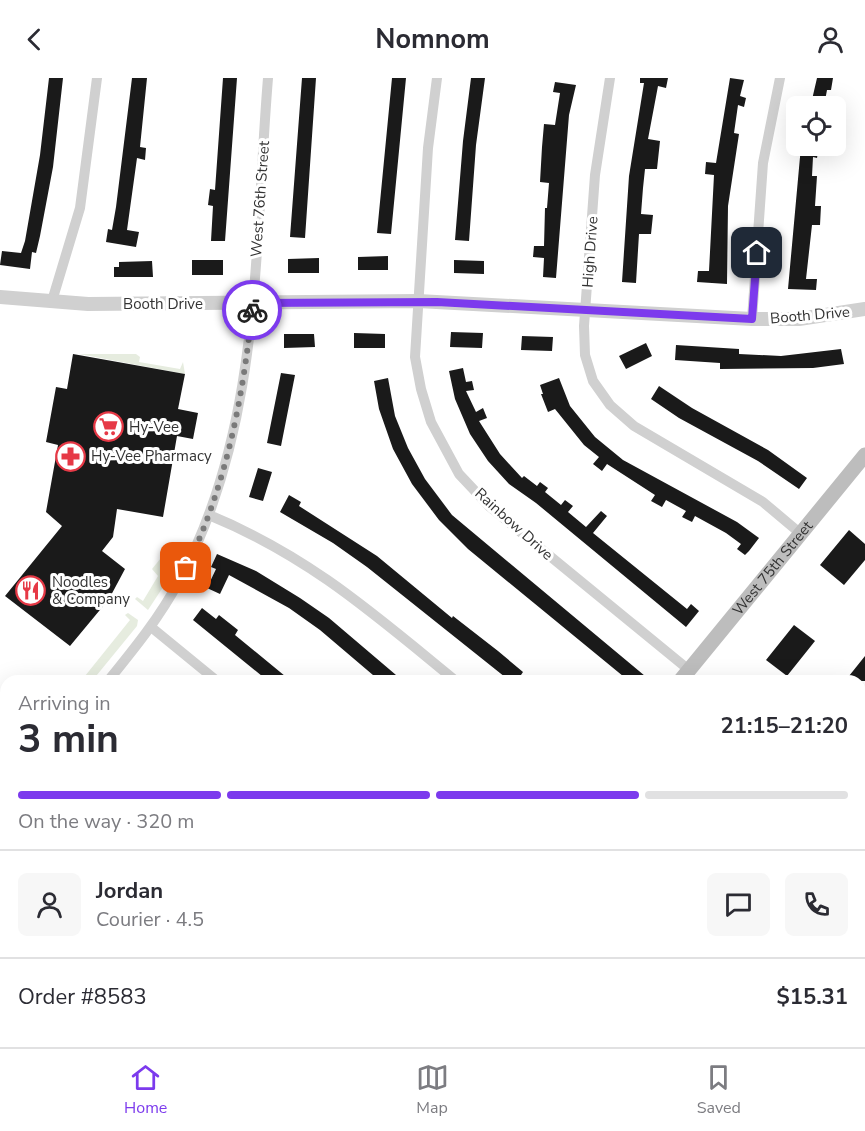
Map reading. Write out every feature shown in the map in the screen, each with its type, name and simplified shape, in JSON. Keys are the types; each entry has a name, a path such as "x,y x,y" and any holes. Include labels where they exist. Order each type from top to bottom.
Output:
{"main road":[{"name":"West 75th Street","path":"686,675 865,455"}],"street":[{"path":"52,301 80,208 97,78"},
{"name":"West 76th Street","path":"113,675 151,627 179,582 209,515 241,395 253,303 268,78"},
{"name":"Rainbow Drive","path":"437,78 428,148 415,357 421,389 431,422 459,474 490,507 684,675"},
{"name":"High Drive","path":"610,78 595,175 585,309 584,344 588,368 600,392 610,405 634,426 763,502 801,534"},
{"path":"752,319 763,163 780,78"},
{"name":"Booth Drive","path":"0,297 88,304 418,301 752,319 799,319 865,309"},
{"path":"209,515 258,537 339,586 449,675"},
{"path":"151,627 211,675"}],"shaded area":[{"path":"79,354 136,354 140,357 139,362 180,369 183,362 185,374"},
{"path":"165,553 173,557 169,578 148,610 135,599 137,597 143,601 158,576 152,569"},
{"path":"128,613 138,620 137,626 97,675 86,675 130,620 125,615"}],"building":[{"path":"49,78 63,78 53,167 36,253 32,252 30,269 0,265 2,251 21,253 25,241 40,155"},
{"path":"132,78 147,78 140,147 146,148 145,160 137,158 127,230 139,232 136,247 106,242 108,229 112,230 116,207"},
{"path":"223,78 237,78 225,241 211,241 213,206 208,205 210,189 215,190"},
{"path":"302,78 316,78 305,238 290,237"},
{"path":"392,78 406,78 391,234 377,233"},
{"path":"471,78 485,78 476,145 469,241 455,240"},
{"path":"640,78 668,78 666,88 658,86 648,139 660,141 657,169 645,169 641,214 653,215 651,234 639,234 636,283 622,282 629,176 644,83 640,83"},
{"path":"730,78 744,80 740,96 746,98 744,107 738,105 734,133 739,134 728,206 727,284 697,282 698,271 709,271 714,175 705,174 706,162 716,163"},
{"path":"817,78 833,78 831,90 827,90 826,96 813,96"},
{"path":"555,82 576,85 569,115 556,278 543,277 544,258 533,257 534,246 544,246 545,208 547,208 549,183 540,182 542,147 544,124 555,125 560,93 553,92"},
{"path":"800,156 817,156 817,158 813,157 812,176 817,176 815,206 821,206 820,225 812,225 806,279 817,279 816,290 788,289"},
{"path":"388,256 388,270 358,270 358,257"},
{"path":"319,258 319,273 288,273 288,259"},
{"path":"192,260 223,260 223,275 192,275"},
{"path":"454,260 484,261 484,274 454,273"},
{"path":"152,261 153,277 114,277 114,267 119,267 119,262"},
{"path":"451,332 483,333 482,348 450,347"},
{"path":"354,333 385,334 385,348 354,348"},
{"path":"284,334 314,334 315,347 284,348"},
{"path":"522,336 553,337 552,351 521,350"},
{"path":"646,343 652,356 626,369 619,356"},
{"path":"676,345 739,349 739,354 781,356 841,349 844,364 813,368 720,369 720,363 675,360"},
{"path":"73,354 185,374 178,409 198,413 193,439 177,436 163,517 117,509 113,537 102,551 125,569 109,599 70,646 5,596 62,526 46,512 58,445 46,442 56,387 67,389"},
{"path":"463,368 466,382 472,381 474,390 466,391 476,412 483,408 487,418 479,421 500,454 522,478 524,476 537,486 540,482 548,488 545,492 561,505 565,500 573,506 568,512 586,527 601,511 607,516 593,533 687,609 691,604 699,611 686,627 536,503 509,484 488,461 470,434 455,399 449,371"},
{"path":"281,373 295,375 281,446 267,443"},
{"path":"388,378 395,416 408,448 425,479 452,515 644,675 622,675 468,549 439,520 412,484 393,449 379,409 374,381"},
{"path":"559,378 570,406 595,437 623,460 737,522 759,538 749,551 745,555 737,549 741,544 695,516 692,522 682,517 686,511 666,500 662,507 651,501 655,495 607,464 602,471 593,464 599,457 584,445 555,409 548,412 540,385"},
{"path":"659,386 692,408 768,450 807,478 799,489 758,461 679,418 651,399"},
{"path":"258,468 272,472 263,501 249,497"},
{"path":"289,495 301,502 299,506 377,556 452,618 453,616 498,651 523,672 521,675 502,675 367,567 333,543 280,512"},
{"path":"849,530 865,544 865,560 844,585 820,565"},
{"path":"217,554 256,571 329,618 396,675 373,675 320,630 289,608 229,575 220,594 207,588 216,569 211,567"},
{"path":"202,608 216,619 219,615 238,630 235,635 284,675 261,675 193,620"},
{"path":"794,625 815,641 788,675 766,660"},
{"path":"865,656 865,675 850,675"}],"way so far":[{"path":"186,568 209,515 233,432 247,358 252,310"}],"place":[{"name":"Hy-Vee","path":"108,427"},
{"name":"Hy-Vee Pharmacy","path":"70,456"},
{"name":"Noodles & Company","path":"31,591"}],"route":[{"path":"252,310 253,303 418,301 752,319 757,253"}]}
